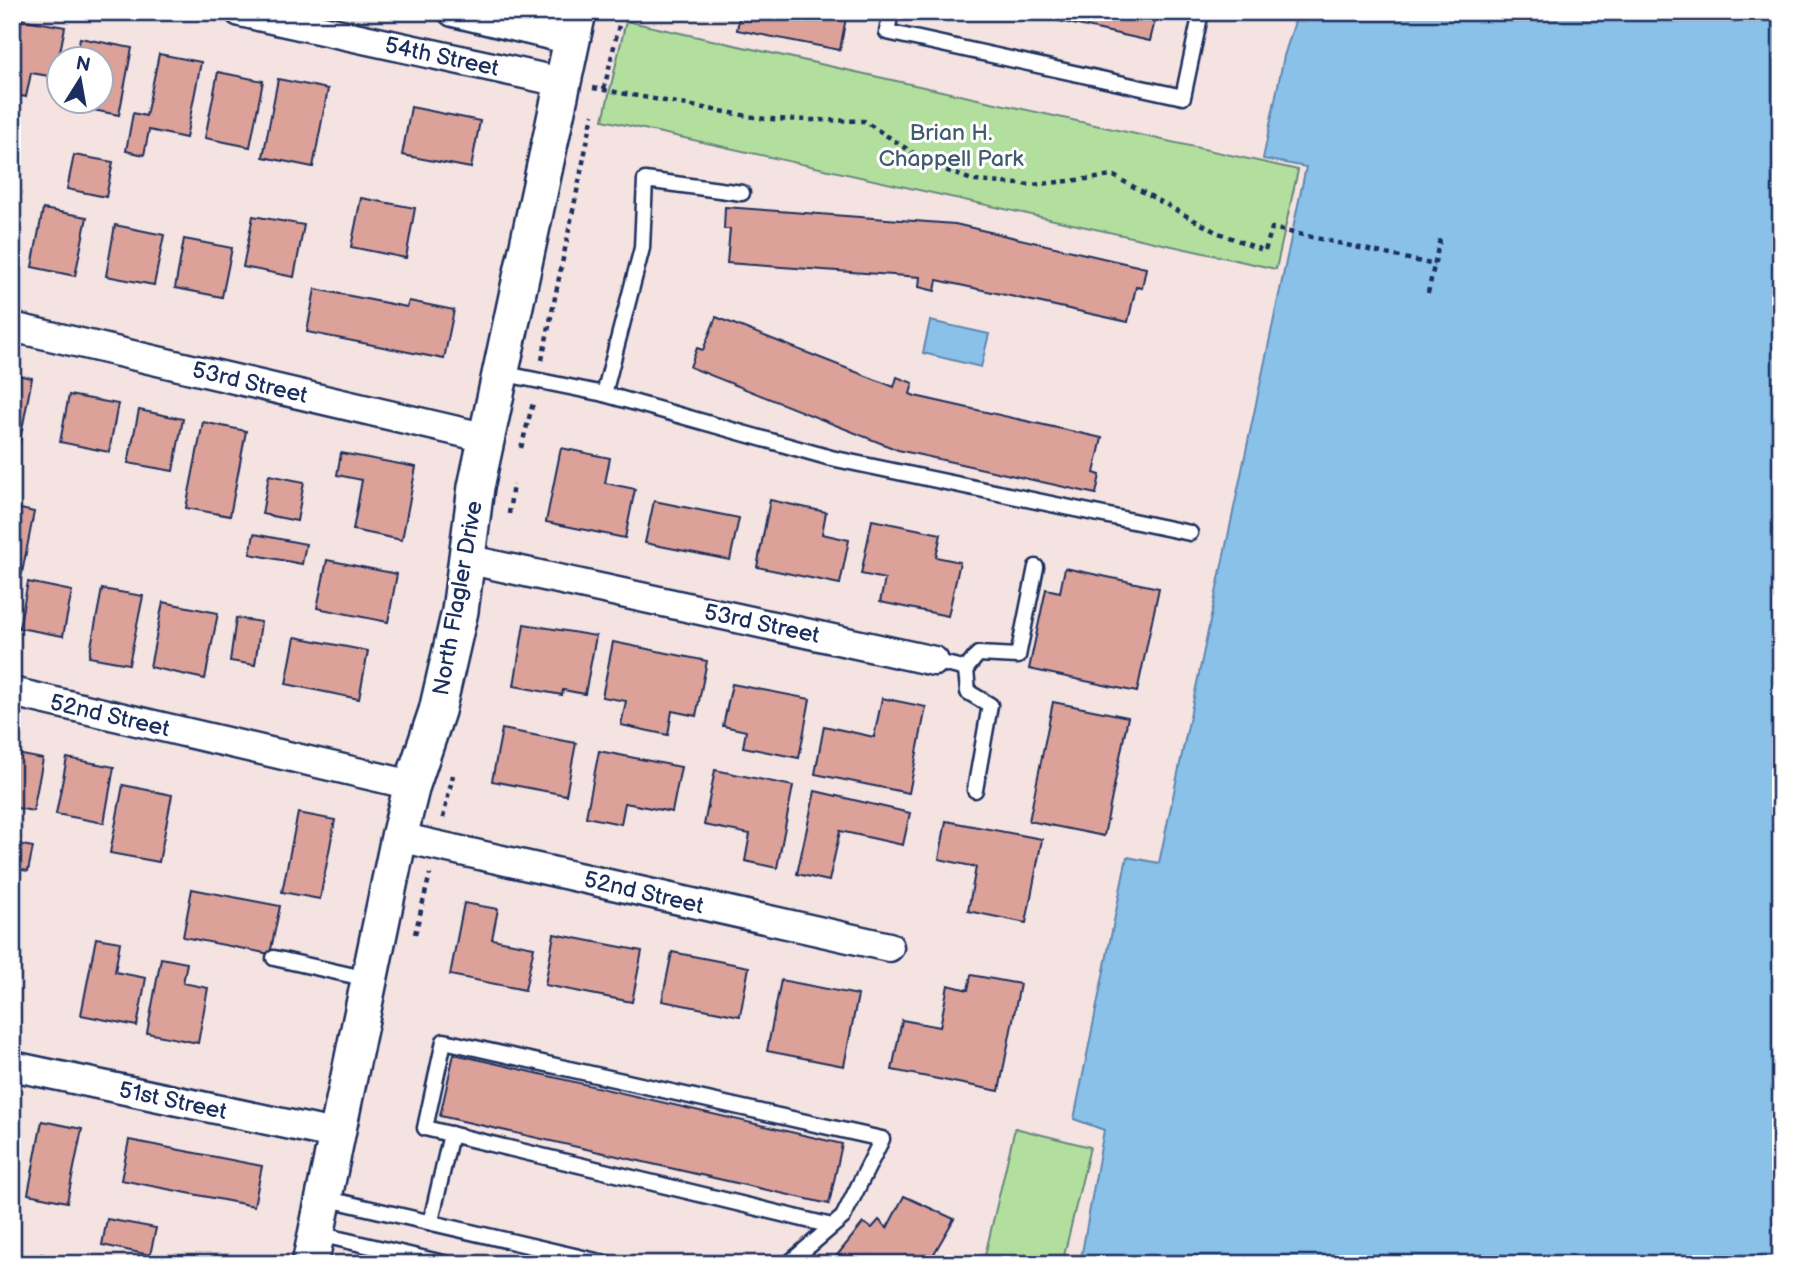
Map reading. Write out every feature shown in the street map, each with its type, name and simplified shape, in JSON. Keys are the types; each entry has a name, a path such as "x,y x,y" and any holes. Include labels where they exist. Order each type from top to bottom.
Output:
{"street":[{"name":"54th Street","path":"240,12 561,82"},
{"name":"54th Street","path":"453,12 574,26"},
{"name":"North Flagler Drive","path":"313,1249 334,1134 399,837 412,785 438,711 460,611 487,438 574,26"},
{"name":"53rd Street","path":"12,327 487,438"},
{"name":"53rd Street","path":"466,559 934,661"},
{"name":"52nd Street","path":"12,692 412,785"},
{"name":"52nd Street","path":"399,837 889,947"},
{"name":"51st Street","path":"12,1066 334,1134"}],"lane":[{"path":"891,12 887,32 1182,97 1201,12"},
{"path":"604,394 642,248 645,180 742,193"},
{"path":"501,373 604,394 831,458 1190,533"},
{"path":"975,790 990,705 968,692 966,669 978,654 1018,656 1036,567"},
{"path":"934,661 966,669"},
{"path":"274,958 368,979"},
{"path":"788,1264 832,1226 842,1217 882,1139 444,1041 425,1128 832,1226"},
{"path":"431,1221 451,1134"},
{"path":"324,1198 609,1264"},
{"path":"313,1249 448,1264"}],"path":[{"path":"604,89 622,12"},
{"path":"561,82 765,119 864,121 932,165 975,181 1032,185 1114,176 1216,232 1265,251 1272,228 1435,265"},
{"path":"519,457 538,381 593,114"},
{"path":"1428,293 1440,239"}],"green space":[{"name":"Brian H. Chappell Park","path":"626,21 1298,170 1276,269 603,120"},
{"path":"1015,1128 1090,1147 1062,1264 983,1264"}],"water":[{"path":"1298,12 1781,12 1781,1264 1080,1264 1104,1130 1074,1119 1127,857 1159,863 1306,167 1263,159 1284,56"},
{"path":"930,321 989,334 981,367 923,353"}],"building":[{"path":"740,12 847,12 840,50 737,30"},
{"path":"1019,12 1157,12 1150,41"},
{"path":"20,19 65,27 61,46 46,46 46,76 31,73 26,97 12,94 12,56"},
{"path":"80,38 132,48 119,115 116,114 116,46 79,46"},
{"path":"159,54 201,62 186,138 149,130 144,155 126,151 133,113 146,116"},
{"path":"218,72 263,81 250,147 205,138"},
{"path":"278,79 328,89 313,167 263,157"},
{"path":"411,107 480,121 471,168 402,155"},
{"path":"74,155 113,162 106,197 67,189"},
{"path":"361,198 415,208 406,258 351,247"},
{"path":"725,207 955,224 1146,268 1142,288 1136,287 1128,322 937,280 935,291 919,287 920,277 727,263 730,229 724,229"},
{"path":"43,209 87,217 75,276 32,267"},
{"path":"253,216 304,225 294,277 243,267"},
{"path":"115,225 164,235 154,285 106,276"},
{"path":"184,239 232,248 222,297 175,288"},
{"path":"315,289 407,307 409,301 454,310 444,359 307,332"},
{"path":"716,317 894,387 897,377 913,383 910,394 915,396 1102,438 1094,473 1100,475 1096,494 898,450 690,367 697,348 703,350"},
{"path":"12,374 32,378 17,456 12,455"},
{"path":"69,395 118,404 109,452 60,442"},
{"path":"139,410 183,419 173,471 128,463"},
{"path":"203,422 246,431 230,516 186,508"},
{"path":"561,448 610,458 605,483 635,489 625,538 546,522"},
{"path":"341,453 416,467 402,540 353,530 362,480 337,475"},
{"path":"269,475 304,482 297,521 262,514"},
{"path":"770,500 826,512 822,534 849,540 840,584 757,567"},
{"path":"654,501 739,518 730,560 645,543"},
{"path":"12,507 34,512 21,578 12,576"},
{"path":"872,520 941,534 936,557 960,562 948,616 880,602 885,579 861,574"},
{"path":"254,534 306,544 302,564 250,554"},
{"path":"327,560 397,574 388,622 317,608"},
{"path":"1065,568 1159,588 1137,692 1029,669 1046,589 1060,592"},
{"path":"28,582 72,591 63,636 19,628"},
{"path":"102,589 143,596 129,664 89,657"},
{"path":"163,602 218,613 205,679 150,667"},
{"path":"236,618 261,622 255,665 230,661"},
{"path":"524,624 596,636 585,694 563,690 562,695 514,686"},
{"path":"295,637 368,651 359,699 286,684"},
{"path":"613,642 707,661 696,716 672,711 668,735 621,725 626,701 602,697"},
{"path":"732,684 810,699 799,758 743,747 746,731 723,726"},
{"path":"882,698 926,707 909,793 815,774 824,726 874,737"},
{"path":"1053,702 1128,717 1104,836 1029,821"},
{"path":"502,729 576,743 566,795 492,781"},
{"path":"599,751 681,767 672,812 625,803 621,824 586,817"},
{"path":"12,753 43,759 33,811 12,807"},
{"path":"67,758 114,767 104,823 56,814"},
{"path":"715,770 793,786 777,868 745,861 750,834 704,825"},
{"path":"123,785 172,795 159,862 110,853"},
{"path":"815,791 910,813 903,845 840,831 829,881 797,874"},
{"path":"298,813 335,820 320,899 282,892"},
{"path":"946,821 1042,839 1026,923 968,911 976,867 939,859"},
{"path":"12,843 33,847 28,871 12,868"},
{"path":"192,889 280,906 270,954 183,937"},
{"path":"464,903 498,909 492,939 534,947 525,990 450,975"},
{"path":"554,934 642,951 632,1002 545,985"},
{"path":"96,938 120,942 115,972 146,978 137,1026 81,1015"},
{"path":"672,952 749,967 740,1016 662,1001"},
{"path":"161,958 187,963 183,983 208,988 198,1043 147,1033"},
{"path":"971,975 1020,984 999,1091 892,1070 902,1020 940,1027 948,985 968,990"},
{"path":"781,980 858,995 844,1066 767,1051"},
{"path":"454,1054 842,1144 829,1204 440,1116"},
{"path":"42,1121 82,1129 67,1202 28,1194"},
{"path":"129,1140 262,1166 254,1206 121,1180"},
{"path":"904,1196 954,1219 928,1264 830,1264 863,1223 872,1228 879,1220 887,1228"},
{"path":"107,1219 156,1228 150,1255 102,1245"},
{"path":"41,1254 80,1262 39,1264"},
{"path":"12,1257 21,1258 20,1264 12,1264"},
{"path":"172,1257 205,1264 171,1264"}]}
